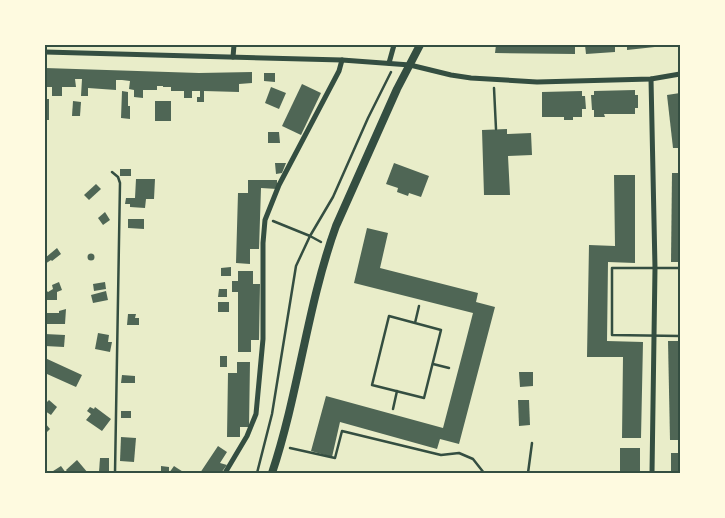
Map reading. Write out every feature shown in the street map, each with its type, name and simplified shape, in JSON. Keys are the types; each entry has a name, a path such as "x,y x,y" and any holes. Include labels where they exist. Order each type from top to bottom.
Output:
{"main road":[{"path":"272,473 281,446 329,246 336,226 398,89 420,45"}],"street":[{"path":"233,57 234,45"},
{"path":"389,63 394,45"},
{"path":"45,52 342,60 410,65 451,75 537,82 651,79 680,74"},
{"path":"225,473 247,436 256,414 263,339 263,243 265,220 279,185 340,71 342,60"},
{"path":"651,79 655,268 652,473"}],"lane":[{"path":"112,172 118,177 120,184 115,473"},
{"path":"680,268 612,268 611,307 612,335 680,336"}],"path":[{"path":"493,79 496,129"},
{"path":"265,220 310,236 329,246"},
{"path":"415,323 419,306"},
{"path":"388,316 415,323 441,330 424,398 372,385 388,316"},
{"path":"433,364 450,368"},
{"path":"393,409 398,391"},
{"path":"256,414 272,414 288,418"},
{"path":"281,446 335,458 342,431 441,455 459,453 472,459 484,473"},
{"path":"528,473 532,443"}],"building":[{"path":"496,45 575,45 575,54 495,53"},
{"path":"585,45 615,45 615,52 586,54"},
{"path":"627,45 664,45 664,46 627,50"},
{"path":"45,68 199,73 252,72 252,83 239,84 239,92 204,91 204,102 197,102 197,97 200,97 200,91 192,91 192,98 184,98 184,91 171,91 171,87 163,86 157,86 157,90 143,90 143,98 134,97 134,90 129,89 130,81 122,80 116,80 116,90 88,88 88,96 81,96 82,79 75,79 76,87 62,87 62,96 52,96 52,87 47,87"},
{"path":"264,73 275,73 275,82 264,81"},
{"path":"302,84 321,93 301,135 282,126"},
{"path":"271,87 286,93 279,109 265,103"},
{"path":"635,90 635,95 638,95 638,108 635,108 635,114 604,114 605,117 594,117 591,95 594,95 594,91"},
{"path":"122,91 128,92 130,119 121,118"},
{"path":"582,91 582,96 585,96 586,109 582,109 582,117 564,120 564,117 542,117 542,92"},
{"path":"680,93 680,148 673,148 667,95"},
{"path":"45,99 49,99 49,120 45,120"},
{"path":"73,101 81,102 80,116 72,116"},
{"path":"155,101 171,101 171,121 155,121"},
{"path":"507,129 507,134 531,133 532,155 508,156 510,195 484,195 482,130"},
{"path":"268,132 279,132 280,143 268,143"},
{"path":"275,163 286,163 282,173 276,174"},
{"path":"394,163 429,176 421,197 409,193 408,196 397,192 398,188 386,184"},
{"path":"120,169 131,169 131,176 120,176"},
{"path":"672,173 680,173 680,262 671,262"},
{"path":"614,175 635,175 635,263 608,262 607,341 643,342 641,438 622,438 623,357 587,357 589,245 615,246"},
{"path":"136,179 155,179 154,199 146,199 145,208 130,207 130,204 125,204 126,198 135,198"},
{"path":"248,180 277,180 277,189 261,188 259,249 250,249 250,264 236,263 238,193 248,193"},
{"path":"96,184 101,189 89,200 84,195"},
{"path":"105,212 110,220 103,225 98,218"},
{"path":"128,219 144,219 144,229 128,228"},
{"path":"367,228 388,233 380,268 478,293 476,302 495,307 459,444 440,439 437,449 340,422 332,457 311,451 326,396 443,428 473,313 354,283"},
{"path":"57,248 61,254 45,264 45,258"},
{"path":"91,253 95,257 91,261 87,257"},
{"path":"231,267 231,276 221,276 221,268"},
{"path":"238,271 253,271 253,284 260,284 259,340 251,340 251,352 238,352 238,292 232,292 232,281 238,281"},
{"path":"59,282 62,290 57,292 57,300 47,300 47,313 59,313 59,311 66,309 65,324 45,324 45,289 48,292 53,289 52,285"},
{"path":"105,282 106,289 94,291 93,284"},
{"path":"219,289 227,289 227,297 218,297"},
{"path":"106,291 108,300 93,303 91,295"},
{"path":"218,302 229,302 229,312 218,312"},
{"path":"128,314 136,314 135,318 139,318 139,325 127,325"},
{"path":"98,333 109,335 108,342 112,342 110,352 95,349"},
{"path":"45,334 65,335 64,347 45,346"},
{"path":"668,341 680,341 680,440 670,440"},
{"path":"220,356 227,356 227,367 220,367"},
{"path":"45,358 82,375 76,387 47,374 45,376"},
{"path":"237,362 250,362 249,427 240,427 240,437 227,437 228,373 237,373"},
{"path":"519,372 533,372 533,386 520,387"},
{"path":"122,375 135,376 135,383 121,383"},
{"path":"49,400 57,407 51,415 45,411 45,404"},
{"path":"518,400 529,400 530,425 519,426"},
{"path":"90,407 94,409 95,407 111,419 102,431 86,420 91,414 87,411"},
{"path":"121,411 131,411 131,418 121,418"},
{"path":"45,423 50,429 45,434"},
{"path":"121,437 136,438 134,462 120,461"},
{"path":"218,446 227,452 220,463 227,465 221,473 200,473"},
{"path":"620,448 640,448 640,473 620,473"},
{"path":"671,453 680,453 680,473 671,473"},
{"path":"100,458 109,458 109,472 99,472"},
{"path":"77,460 88,473 68,473 66,470"},
{"path":"61,466 66,473 50,473"},
{"path":"161,466 169,467 169,473 161,473"},
{"path":"174,466 177,468 185,473 169,473"}]}
